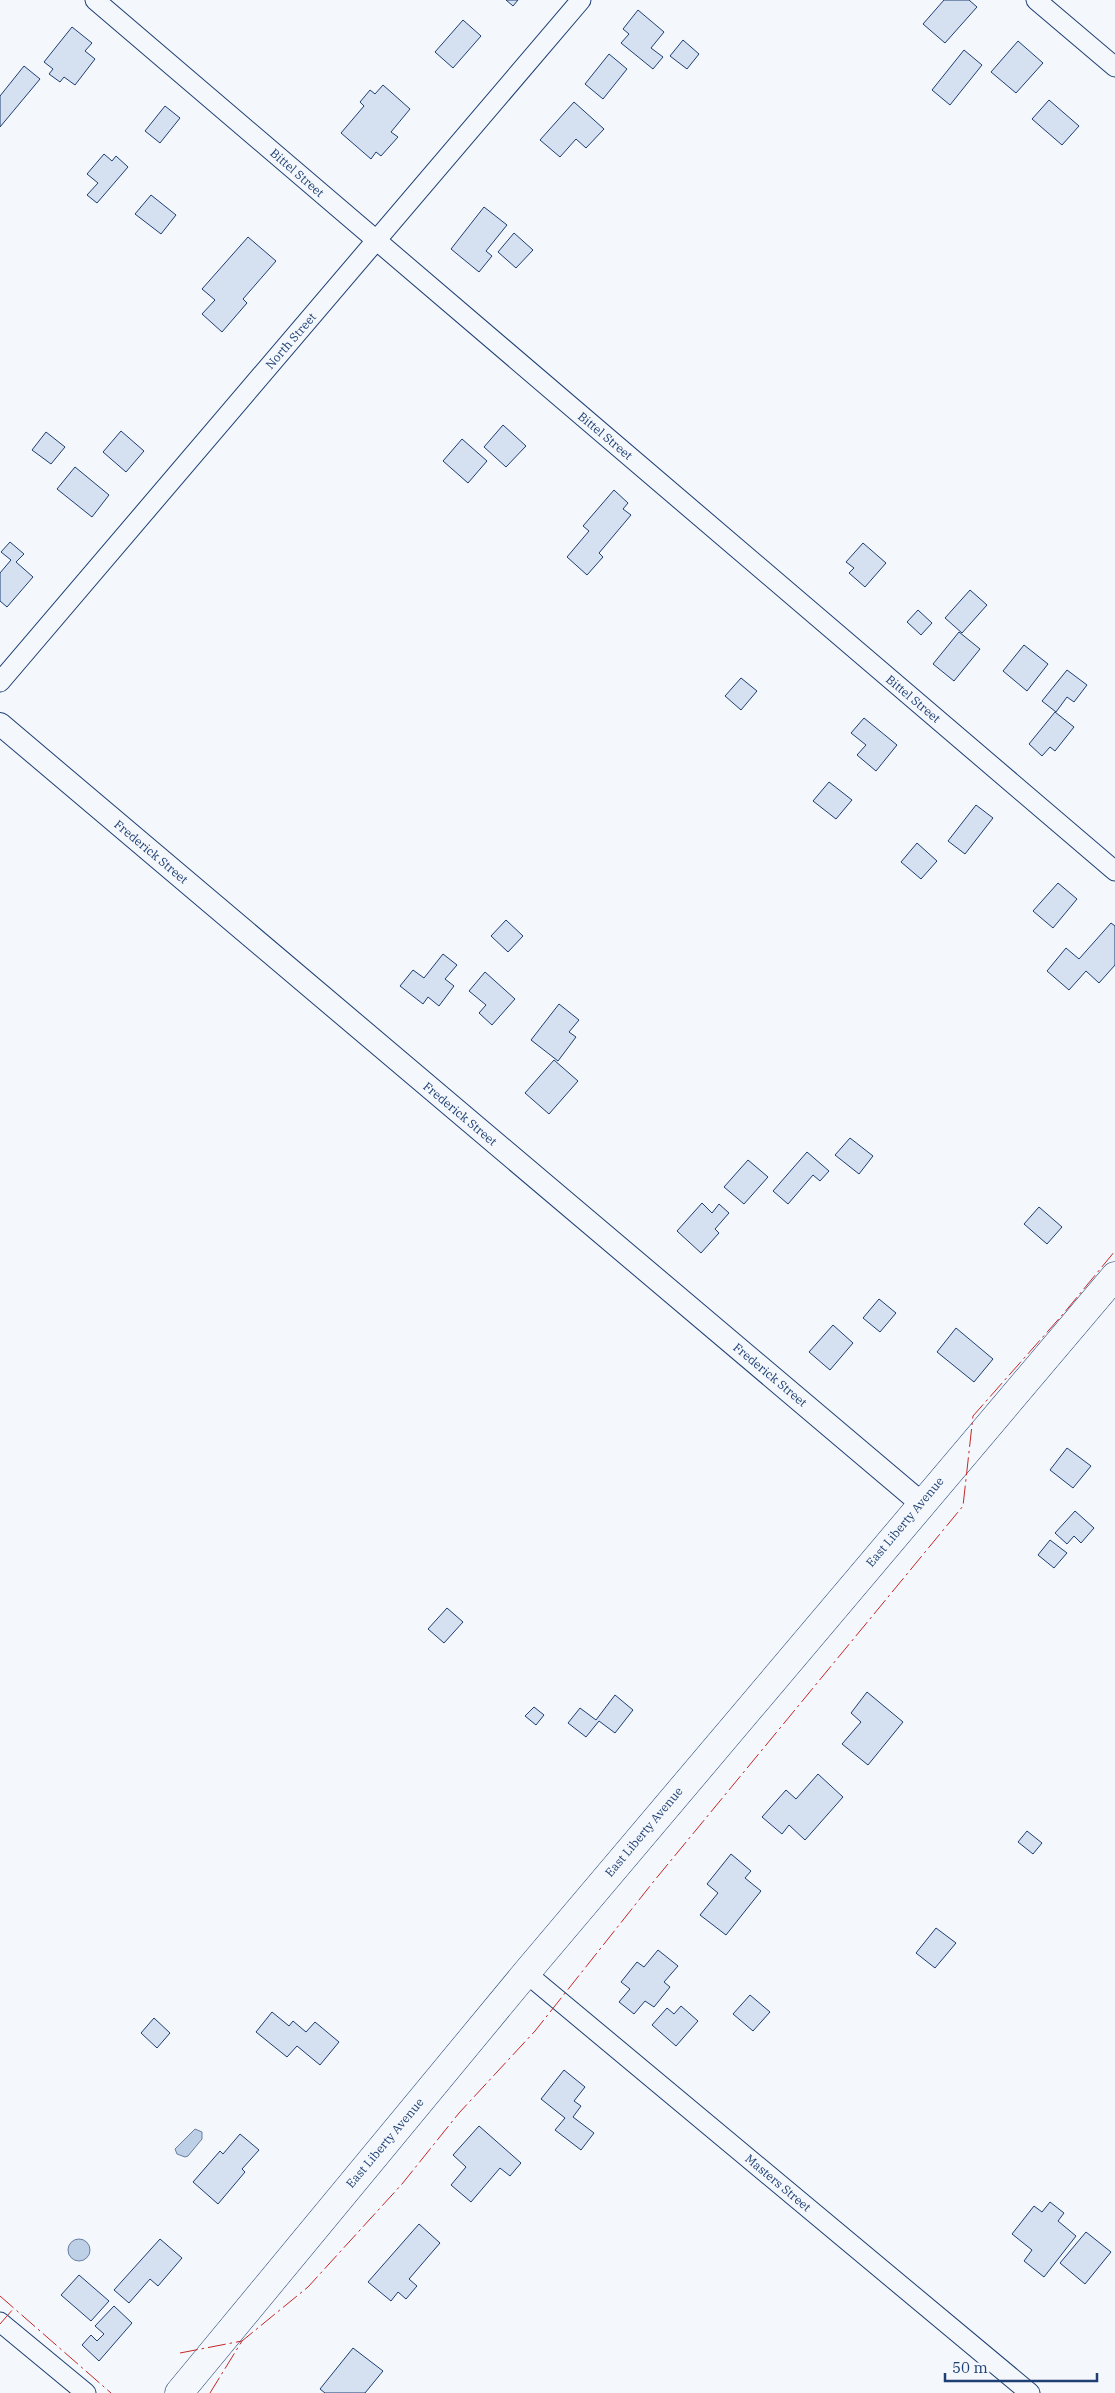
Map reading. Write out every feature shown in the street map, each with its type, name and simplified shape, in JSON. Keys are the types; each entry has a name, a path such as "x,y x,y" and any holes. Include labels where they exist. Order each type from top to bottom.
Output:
{"main road":[{"name":"East Liberty Avenue","path":"179,2393 526,1973 921,1503 1115,1276"}],"street":[{"name":"Bittel Street","path":"94,0 1115,871"},
{"name":"North Street","path":"0,682 581,0"},
{"path":"1036,0 1115,67"},
{"name":"Frederick Street","path":"0,724 921,1503"},
{"name":"Masters Street","path":"526,1973 1030,2393"},
{"path":"0,2322 86,2393"}],"water":[{"path":"195,2129 202,2132 202,2139 188,2156 185,2157 177,2154 175,2149"},
{"path":"79,2239 87,2242 90,2250 87,2258 79,2261 71,2258 68,2250 71,2242"}],"building":[{"path":"506,0 518,0 513,6"},
{"path":"944,0 969,0 977,7 945,43 923,24"},
{"path":"638,10 664,32 651,48 663,57 653,69 621,43 629,34 623,29"},
{"path":"463,20 481,36 453,68 435,52"},
{"path":"72,27 92,43 85,51 95,59 75,85 64,77 60,82 49,74 53,69 44,62"},
{"path":"683,40 699,54 687,69 670,56"},
{"path":"1018,41 1043,63 1016,93 991,72"},
{"path":"964,50 982,65 950,105 932,90"},
{"path":"609,54 627,69 603,99 585,84"},
{"path":"24,66 40,79 0,127 0,96"},
{"path":"383,85 410,109 391,132 398,137 381,156 376,152 371,159 341,133 364,106 360,102 370,90 375,94"},
{"path":"1049,100 1079,126 1062,145 1032,119"},
{"path":"574,102 604,129 586,148 576,139 560,157 540,140"},
{"path":"165,106 180,118 160,143 145,131"},
{"path":"104,154 112,161 116,156 128,167 97,203 87,195 98,183 87,174"},
{"path":"151,195 176,215 161,234 135,214"},
{"path":"484,207 507,225 486,251 492,256 479,272 451,249"},
{"path":"514,233 533,250 516,268 498,252"},
{"path":"248,237 276,261 243,299 247,303 222,332 202,314 215,300 202,289"},
{"path":"503,425 526,446 506,467 484,447"},
{"path":"121,431 144,451 126,472 103,452"},
{"path":"46,432 65,447 51,464 32,450"},
{"path":"462,439 487,461 468,483 443,461"},
{"path":"75,467 109,495 92,517 57,489"},
{"path":"614,490 628,503 623,509 631,515 599,553 603,557 587,575 567,557 589,531 583,526"},
{"path":"10,542 24,554 16,562 33,577 7,607 0,601 0,573 11,560 1,552"},
{"path":"863,543 886,563 865,587 849,573 854,568 846,562"},
{"path":"970,590 987,605 962,633 945,618"},
{"path":"918,610 932,623 921,635 907,622"},
{"path":"959,632 980,649 954,681 933,664"},
{"path":"1024,645 1048,664 1027,691 1003,671"},
{"path":"1067,670 1087,685 1074,702 1067,697 1056,712 1042,701"},
{"path":"741,678 757,691 741,710 725,696"},
{"path":"1055,712 1074,727 1055,751 1050,747 1042,756 1029,744"},
{"path":"864,718 897,745 876,771 857,755 866,745 851,733"},
{"path":"829,782 852,800 836,819 813,801"},
{"path":"976,805 993,818 965,854 948,841"},
{"path":"917,843 937,861 921,879 901,862"},
{"path":"1058,883 1077,899 1053,928 1033,911"},
{"path":"506,920 523,936 508,952 491,936"},
{"path":"1111,923 1115,926 1115,965 1099,983 1086,971 1069,990 1047,971 1066,948 1079,959"},
{"path":"443,954 457,965 445,979 454,986 439,1006 428,997 423,1004 400,986 413,970 424,978"},
{"path":"485,972 515,999 492,1025 479,1013 486,1005 469,991"},
{"path":"559,1004 579,1020 569,1032 576,1037 558,1061 531,1040"},
{"path":"554,1060 578,1081 549,1114 525,1093"},
{"path":"850,1138 873,1156 859,1174 835,1155"},
{"path":"807,1152 829,1171 820,1181 813,1175 788,1204 773,1191"},
{"path":"748,1160 768,1177 744,1204 724,1187"},
{"path":"702,1203 712,1213 719,1204 729,1213 715,1229 719,1233 701,1253 677,1231"},
{"path":"1039,1207 1062,1227 1047,1244 1024,1224"},
{"path":"879,1299 896,1313 880,1332 863,1318"},
{"path":"833,1325 853,1343 830,1370 809,1352"},
{"path":"956,1328 993,1359 974,1382 937,1352"},
{"path":"1067,1448 1091,1466 1073,1488 1050,1470"},
{"path":"1075,1511 1094,1528 1081,1543 1074,1536 1067,1544 1055,1533"},
{"path":"1050,1540 1067,1553 1054,1568 1038,1555"},
{"path":"447,1608 463,1622 444,1643 428,1629"},
{"path":"867,1692 903,1722 868,1765 842,1744 861,1722 851,1713"},
{"path":"615,1695 633,1710 615,1733 599,1721 586,1737 568,1723 580,1708 596,1720"},
{"path":"534,1707 544,1715 536,1725 525,1716"},
{"path":"818,1774 843,1797 805,1840 789,1825 782,1834 762,1817 786,1790 796,1799"},
{"path":"1027,1831 1042,1843 1033,1854 1018,1842"},
{"path":"731,1854 751,1871 745,1878 761,1891 726,1935 700,1915 718,1893 707,1884"},
{"path":"936,1928 956,1943 935,1968 916,1953"},
{"path":"658,1950 678,1966 664,1982 670,1987 654,2007 645,2001 634,2014 619,2002 630,1989 621,1982 637,1962 644,1967"},
{"path":"750,1995 770,2012 753,2031 733,2014"},
{"path":"681,2006 698,2021 676,2046 652,2025 667,2008 674,2014"},
{"path":"272,2012 289,2026 293,2021 306,2032 315,2022 339,2042 320,2065 297,2046 287,2057 256,2032"},
{"path":"154,2018 170,2033 157,2048 141,2033"},
{"path":"564,2070 585,2087 574,2101 581,2106 573,2117 594,2133 581,2150 555,2130 565,2118 541,2099"},
{"path":"479,2126 521,2163 510,2176 500,2168 471,2202 451,2185 466,2167 453,2155"},
{"path":"240,2134 259,2150 242,2169 245,2172 218,2204 193,2182 220,2151 223,2154"},
{"path":"1050,2202 1064,2213 1058,2221 1076,2236 1044,2277 1024,2261 1032,2250 1012,2234 1034,2206 1042,2212"},
{"path":"419,2224 440,2243 409,2279 417,2286 406,2299 398,2292 391,2301 368,2282"},
{"path":"1086,2232 1111,2252 1085,2284 1060,2263"},
{"path":"160,2239 182,2258 158,2286 150,2279 129,2303 114,2290"},
{"path":"79,2275 109,2301 91,2321 61,2295"},
{"path":"114,2306 132,2323 99,2361 82,2345 91,2335 97,2341 104,2334 95,2326"},
{"path":"353,2348 383,2371 365,2393 325,2393 320,2389"}],"power":[{"path":"210,2393 242,2341 308,2287 402,2184 459,2113 535,2031 654,1881 963,1506 973,1416 1064,1313 1115,1251"},
{"path":"0,2296 111,2393"},
{"path":"0,2324 14,2308"},
{"path":"180,2353 242,2341"}]}
